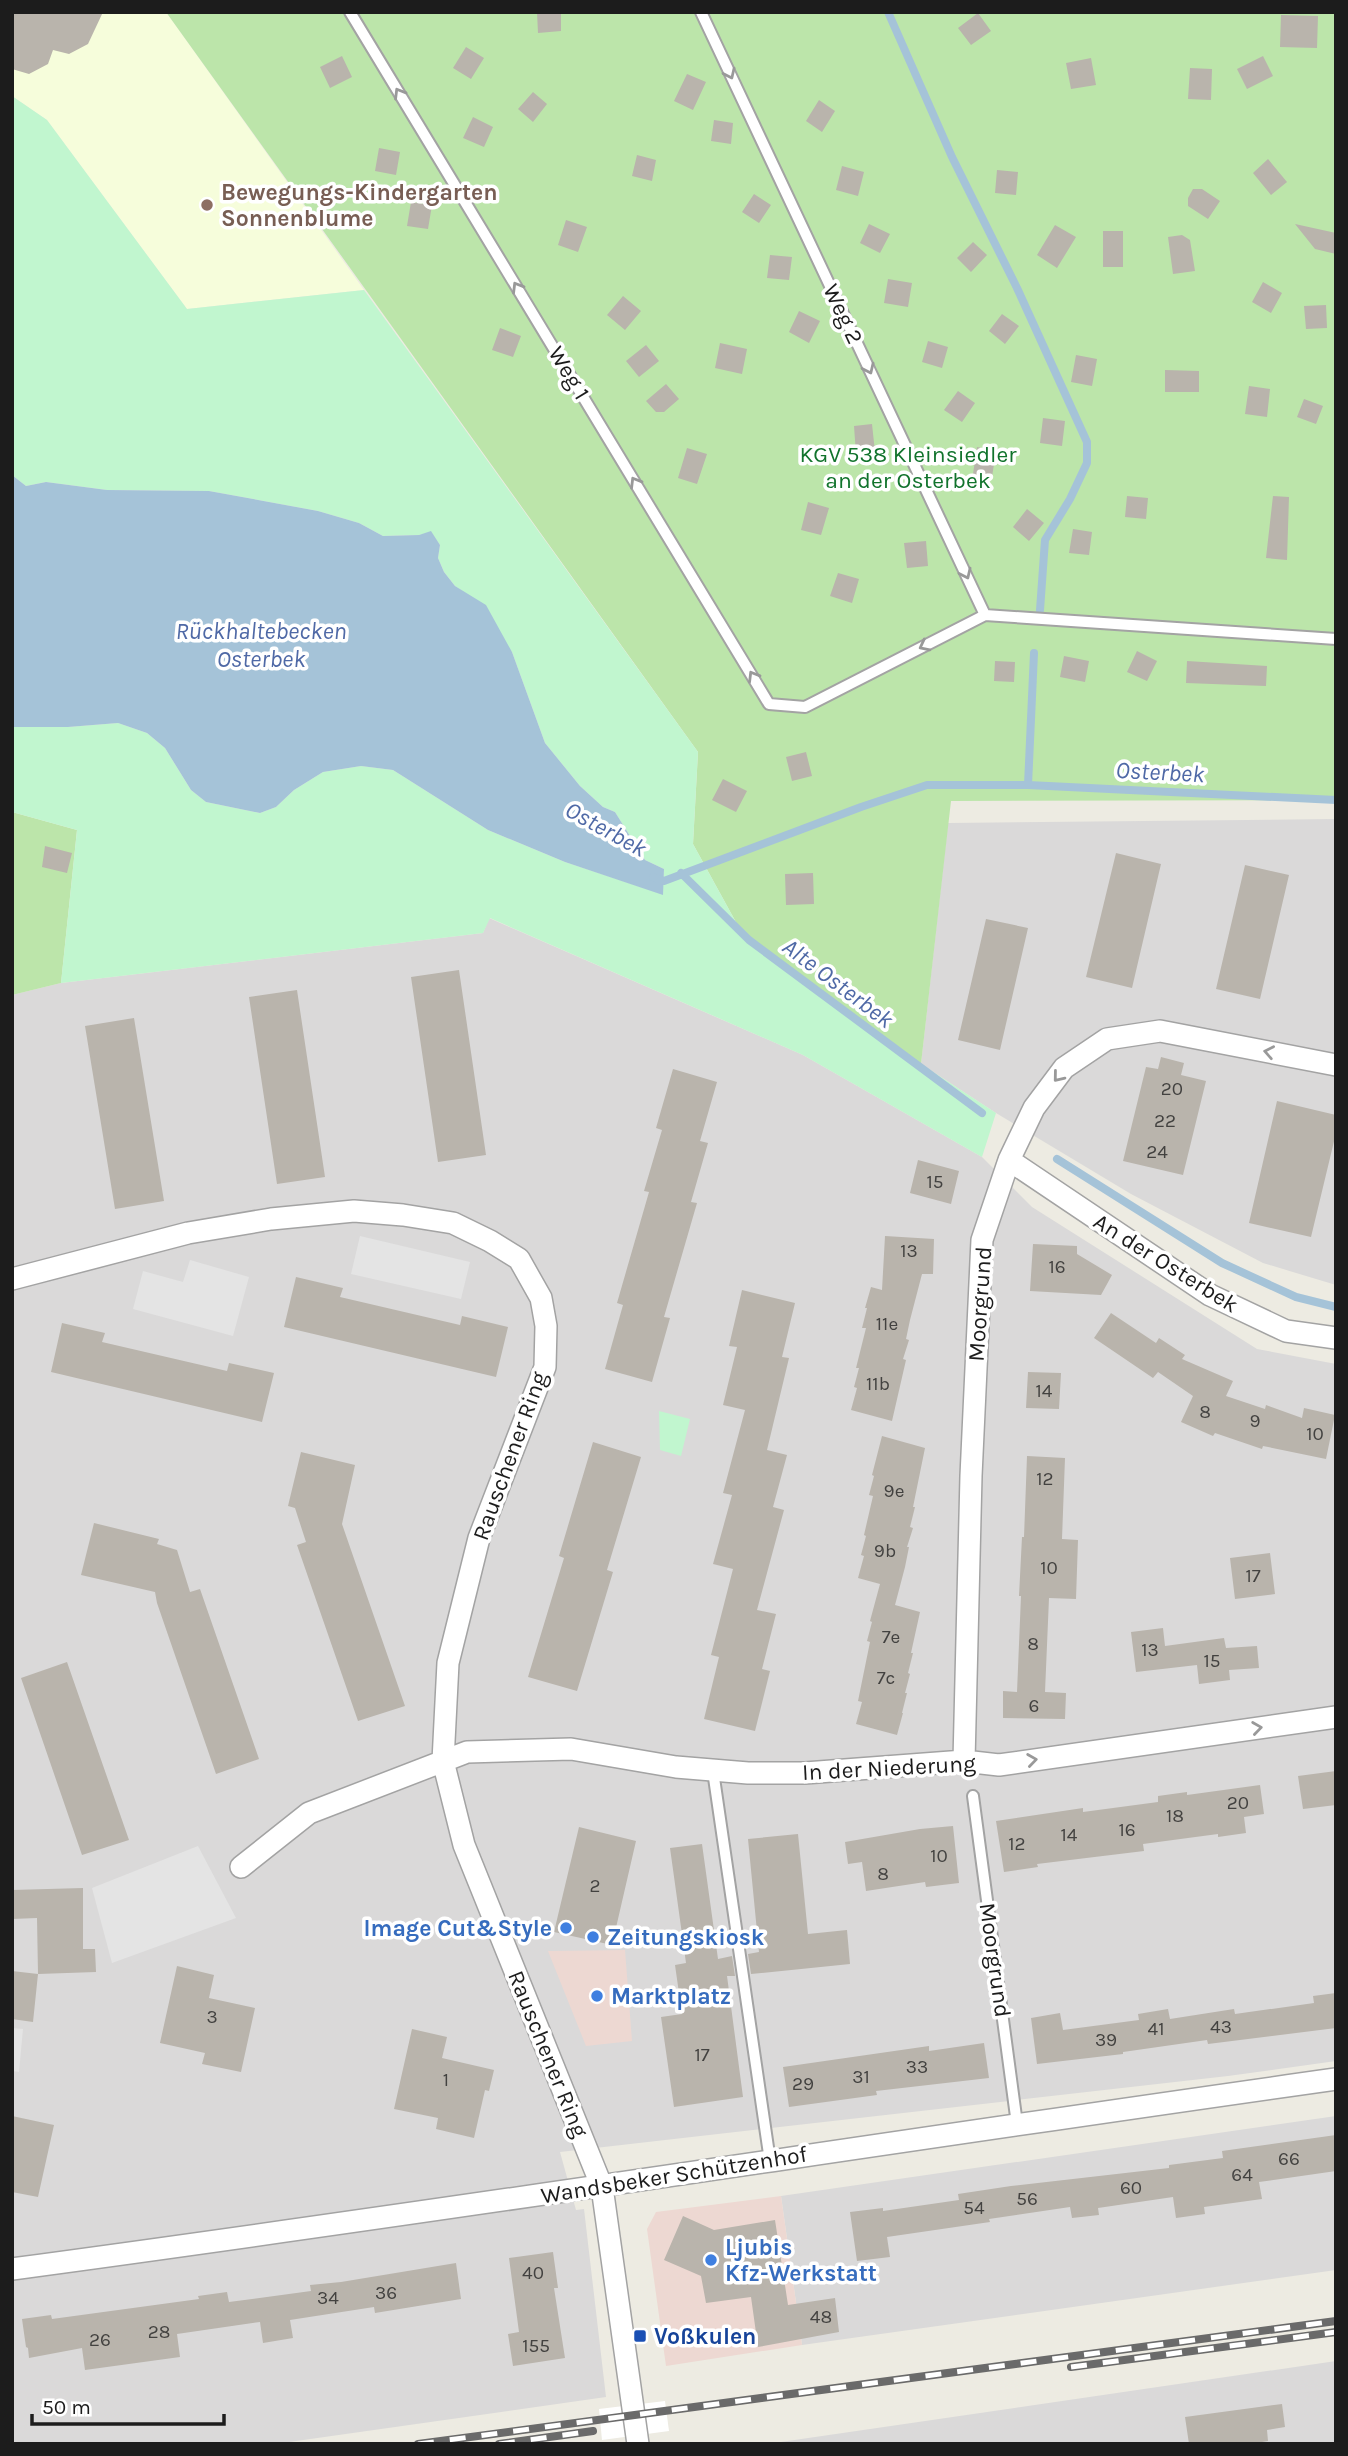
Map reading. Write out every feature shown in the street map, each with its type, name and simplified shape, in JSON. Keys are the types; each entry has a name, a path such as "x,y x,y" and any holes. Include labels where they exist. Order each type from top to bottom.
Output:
{"street":[{"name":"Moorgrund","path":"964,1761 971,1476 982,1241 1009,1160 1034,1108 1064,1069 1107,1038 1160,1031 1336,1065"},
{"name":"An der Osterbek","path":"1009,1160 1210,1295 1286,1331 1336,1338"},
{"name":"Rauschener Ring","path":"12,1279 188,1233 256,1221 354,1211 453,1223 519,1259 541,1298 546,1326 545,1367 479,1538 448,1663 443,1761 464,1845 602,2187"},
{"name":"In der Niederung","path":"443,1761 467,1752 571,1749 713,1771 805,1773 964,1761 999,1765 1336,1717"},
{"path":"241,1867 309,1813 443,1761"},
{"name":"Wandsbeker Schützenhof","path":"12,2269 602,2187 1336,2079"},
{"path":"602,2187 638,2444"}],"lane":[{"name":"Weg 1","path":"350,12 769,704 805,707 985,615"},
{"name":"Weg 2","path":"701,12 985,615"},
{"path":"985,615 1336,639"},
{"path":"713,1771 770,2161"},
{"name":"Moorgrund","path":"973,1796 1017,2124"}],"shaded area":[{"name":"Bewegungs-Kindergarten Sonnenblume","path":"12,12 166,12 364,290 187,309 47,120 12,96"},
{"path":"12,96 47,120 187,309 364,290 698,752 693,844 743,935 921,1064 996,1113 982,1157 803,1055 490,918 483,933 61,983 77,830 12,812 12,727 68,727 118,723 147,733 165,748 191,790 206,802 260,813 276,807 294,790 323,772 361,766 393,770 488,830 565,862 662,894 664,869 645,860 615,812 603,807 580,786 545,743 512,652 468,595 455,586 444,572 438,558 440,545 431,532 383,536 359,523 318,511 209,491 107,490 46,482 26,486 12,475"},
{"path":"1336,819 1336,1285 1263,1263 1131,1194 996,1113 921,1064 948,823"},
{"path":"489,918 803,1055 982,1157 1032,1207 1257,1349 1336,1364 1336,2061 1228,2076 560,2152 576,2210 584,2209 606,2397 275,2444 12,2444 12,995 61,983 483,933"},
{"path":"360,1236 470,1262 461,1299 351,1274"},
{"path":"190,1260 249,1277 233,1336 133,1309 143,1271 183,1282"},
{"path":"659,1411 690,1419 681,1456 660,1450"},
{"path":"198,1846 236,1918 112,1963 92,1888"},
{"name":"Marktplatz","path":"625,1950 632,2041 586,2046 548,1951"},
{"path":"12,2028 23,2029 19,2072 12,2071"},
{"path":"1336,2116 1336,2270 802,2345 781,2196"},
{"path":"781,2196 802,2345 666,2366 647,2229 656,2212"},
{"path":"1336,2361 1336,2444 767,2444"}],"green space":[{"name":"KGV 538 Kleinsiedler an der Osterbek","path":"166,12 1336,12 1336,800 951,801 921,1064 743,935 693,844 698,752"},
{"path":"12,812 77,830 61,983 12,995"}],"water":[{"name":"Rückhaltebecken Osterbek","path":"12,475 26,486 46,482 107,490 209,491 318,511 359,523 383,536 419,535 431,531 440,545 438,558 444,572 455,586 486,605 512,652 545,743 580,786 603,807 615,812 645,860 664,869 663,895 565,862 488,830 393,770 361,766 323,772 294,790 276,807 260,813 206,802 191,790 165,748 147,733 118,723 68,727 12,727"}],"pier":[{"path":"665,2401 669,2431 602,2440 599,2409"}],"building":[{"path":"12,12 103,12 88,44 69,54 53,50 48,64 29,74 12,69"},
{"path":"537,12 561,12 561,31 538,33"},
{"path":"978,13 991,31 971,45 958,28"},
{"path":"1281,15 1318,16 1317,48 1280,47"},
{"path":"466,47 484,58 471,79 453,68"},
{"path":"342,56 352,77 330,88 320,67"},
{"path":"1263,56 1273,76 1247,89 1237,69"},
{"path":"1091,58 1096,85 1071,89 1066,63"},
{"path":"1190,68 1212,69 1211,100 1188,99"},
{"path":"687,74 706,82 693,110 674,101"},
{"path":"533,92 547,104 533,122 518,109"},
{"path":"819,100 835,111 822,132 806,121"},
{"path":"473,117 493,127 484,147 463,138"},
{"path":"714,120 733,123 731,144 711,141"},
{"path":"379,148 400,152 396,175 375,171"},
{"path":"637,155 656,160 652,181 632,176"},
{"path":"1268,159 1287,182 1271,195 1253,173"},
{"path":"842,166 864,172 858,196 836,190"},
{"path":"997,170 1018,172 1016,195 995,193"},
{"path":"1193,189 1202,189 1220,201 1208,219 1188,206 1188,198"},
{"path":"754,194 771,205 759,223 742,212"},
{"path":"411,202 432,205 428,229 407,226"},
{"path":"566,220 587,227 578,252 558,245"},
{"path":"869,224 890,234 880,253 860,243"},
{"path":"1295,224 1336,233 1336,254 1315,249"},
{"path":"1055,225 1076,237 1057,268 1037,255"},
{"path":"1103,231 1123,231 1123,267 1103,267"},
{"path":"1182,235 1190,240 1195,271 1173,274 1168,237"},
{"path":"973,242 987,255 971,272 957,258"},
{"path":"770,255 792,257 789,280 767,278"},
{"path":"888,279 912,283 908,307 884,303"},
{"path":"1263,282 1282,293 1271,313 1252,302"},
{"path":"623,296 641,311 625,330 607,315"},
{"path":"1326,305 1327,328 1306,329 1304,306"},
{"path":"799,311 820,321 809,343 789,332"},
{"path":"1002,314 1019,326 1005,344 989,331"},
{"path":"500,328 521,336 513,357 492,350"},
{"path":"928,341 948,347 942,368 922,362"},
{"path":"720,343 747,349 742,374 715,368"},
{"path":"646,345 659,361 639,377 626,361"},
{"path":"1076,355 1097,359 1092,386 1071,382"},
{"path":"1165,370 1199,371 1199,392 1165,392"},
{"path":"666,384 679,399 664,412 656,412 646,401"},
{"path":"1249,386 1270,389 1267,417 1245,414"},
{"path":"958,391 975,403 962,422 944,410"},
{"path":"1304,399 1323,406 1316,424 1297,417"},
{"path":"1043,418 1065,421 1062,446 1040,443"},
{"path":"872,424 875,452 856,454 854,426"},
{"path":"977,447 996,451 992,477 973,474"},
{"path":"687,448 707,454 697,484 678,478"},
{"path":"1127,496 1148,498 1146,519 1125,517"},
{"path":"1273,496 1289,497 1287,560 1266,558"},
{"path":"808,502 829,508 821,535 801,530"},
{"path":"1027,509 1044,523 1029,541 1013,527"},
{"path":"1073,529 1092,532 1089,555 1069,553"},
{"path":"926,541 928,566 907,568 904,543"},
{"path":"838,573 859,579 852,603 830,596"},
{"path":"1137,651 1157,661 1147,681 1127,672"},
{"path":"1064,656 1089,661 1085,682 1060,677"},
{"path":"995,661 1015,662 1014,682 994,681"},
{"path":"1187,661 1267,666 1266,686 1186,683"},
{"path":"806,752 812,776 792,781 786,757"},
{"path":"723,779 747,791 736,812 712,800"},
{"path":"45,846 72,853 67,873 42,867"},
{"path":"1116,853 1161,864 1132,988 1086,977"},
{"path":"1245,865 1289,875 1260,999 1216,989"},
{"path":"813,873 814,904 786,905 785,874"},
{"path":"986,919 1028,928 1000,1050 958,1040"},
{"path":"459,970 486,1155 438,1162 411,977"},
{"path":"297,990 325,1177 277,1184 249,997"},
{"path":"134,1018 164,1201 115,1209 85,1026"},
{"path":"1161,1057 1184,1063 1181,1075 1206,1081 1183,1175 1123,1161 1146,1067 1158,1069"},
{"path":"673,1069 717,1082 700,1141 708,1143 691,1202 697,1203 664,1317 670,1318 652,1382 605,1369 623,1305 617,1303 649,1192 644,1191 662,1130 656,1128"},
{"path":"1277,1101 1336,1115 1336,1133 1311,1237 1249,1223"},
{"path":"918,1160 959,1171 951,1204 910,1193"},
{"path":"885,1236 934,1239 933,1274 922,1274 906,1339 909,1340 903,1359 906,1360 892,1421 851,1410 857,1388 854,1387 859,1368 856,1368 866,1328 862,1328 865,1308 871,1287 882,1290"},
{"path":"1033,1244 1077,1246 1077,1254 1112,1275 1101,1295 1030,1291"},
{"path":"296,1277 343,1288 340,1297 460,1325 462,1316 508,1327 496,1377 284,1327"},
{"path":"742,1290 795,1303 782,1357 789,1358 767,1450 787,1455 773,1507 784,1510 757,1610 776,1614 762,1669 770,1671 755,1731 704,1719 719,1657 711,1655 733,1569 713,1564 732,1495 723,1493 745,1410 723,1405 737,1347 729,1346"},
{"path":"1111,1313 1156,1343 1159,1338 1185,1355 1182,1359 1233,1381 1226,1396 1265,1409 1266,1405 1302,1418 1304,1408 1335,1415 1326,1459 1263,1446 1262,1449 1215,1433 1213,1436 1181,1422 1193,1396 1158,1372 1153,1378 1094,1338"},
{"path":"62,1323 105,1333 102,1342 227,1371 229,1363 274,1373 262,1422 51,1372"},
{"path":"1028,1372 1061,1373 1059,1409 1026,1408"},
{"path":"882,1436 925,1448 910,1527 913,1528 895,1605 920,1612 911,1653 907,1693 897,1735 856,1724 862,1702 858,1701 870,1642 867,1641 872,1622 870,1621 880,1584 858,1578 873,1496 869,1495 874,1476 872,1475"},
{"path":"593,1442 641,1457 607,1570 613,1572 577,1691 528,1677 564,1558 559,1556"},
{"path":"301,1452 355,1465 342,1524 405,1706 358,1721 297,1545 306,1542 295,1508 288,1506"},
{"path":"1027,1456 1065,1458 1062,1539 1078,1540 1076,1599 1049,1598 1045,1692 1066,1693 1065,1719 1003,1718 1003,1691 1017,1692"},
{"path":"94,1523 159,1539 157,1544 177,1550 190,1592 200,1589 259,1759 216,1774 155,1592 81,1575"},
{"path":"1270,1553 1275,1594 1235,1599 1230,1558"},
{"path":"1163,1628 1165,1646 1224,1638 1226,1648 1257,1646 1259,1668 1229,1670 1230,1680 1199,1684 1197,1665 1136,1672 1131,1632"},
{"path":"67,1662 129,1840 82,1855 21,1678"},
{"path":"1336,1771 1336,1805 1303,1809 1298,1776"},
{"path":"1260,1785 1264,1814 1244,1817 1246,1833 1143,1844 1144,1851 1037,1864 1038,1867 1004,1872 996,1821 1083,1808 1083,1812 1158,1802 1158,1796 1187,1792 1187,1795"},
{"path":"953,1826 959,1883 926,1887 925,1882 866,1891 862,1862 848,1864 845,1842"},
{"path":"579,1827 636,1841 612,1945 554,1932"},
{"path":"798,1834 808,1934 847,1930 850,1964 751,1974 748,1954 759,1952 748,1839"},
{"path":"702,1844 718,1959 732,1956 735,1976 727,1976 743,2097 674,2107 661,2017 682,2014 675,1965 686,1963 670,1848"},
{"path":"83,1888 83,1949 95,1949 96,1972 38,1974 37,1918 12,1919 12,1890"},
{"path":"177,1966 214,1975 209,1998 255,2008 241,2072 202,2064 205,2053 160,2043"},
{"path":"12,1971 38,1974 33,2022 12,2019"},
{"path":"1336,1993 1336,2028 1208,2044 1207,2040 1123,2054 1037,2064 1031,2018 1060,2013 1063,2030 1139,2020 1138,2014 1168,2009 1170,2019 1234,2009 1235,2014 1314,2003 1313,1996"},
{"path":"412,2029 447,2037 442,2058 494,2070 489,2091 485,2090 474,2138 436,2129 438,2118 394,2109"},
{"path":"984,2043 989,2078 876,2091 877,2095 789,2107 783,2067 929,2046 929,2051"},
{"path":"12,2116 54,2125 38,2197 12,2192"},
{"path":"1336,2135 1336,2171 1259,2182 1262,2199 1204,2207 1205,2214 1176,2218 1173,2197 1098,2208 1099,2215 1072,2218 1070,2207 887,2237 890,2257 857,2261 850,2212 883,2208 883,2211 959,2200 958,2194 1011,2186 1169,2168 1169,2165 1223,2158 1222,2151"},
{"path":"683,2216 714,2230 775,2220 788,2305 835,2298 839,2332 758,2347 751,2297 706,2303 701,2276 664,2260"},
{"path":"553,2252 558,2288 554,2288 565,2358 513,2366 508,2334 519,2332 509,2258"},
{"path":"456,2263 461,2299 375,2313 374,2307 290,2320 293,2338 263,2343 260,2322 177,2334 180,2357 85,2370 82,2348 29,2358 26,2347 22,2319 51,2315 52,2319 199,2299 198,2296 227,2292 229,2302 311,2291 310,2285"},
{"path":"1282,2404 1285,2427 1267,2430 1268,2441 1250,2444 1189,2444 1185,2417"}],"waterway":[{"path":"888,12 952,157 1017,288 1087,442 1087,463 1070,499 1045,540 1040,610"},
{"path":"1028,785 1034,653"},
{"name":"Osterbek","path":"653,877 664,881 927,785 1028,785 1336,800"},
{"name":"Alte Osterbek","path":"681,873 749,940 982,1113"},
{"name":"Alte Osterbek","path":"1057,1159 1222,1263 1296,1297 1336,1307"}],"railway":[{"path":"418,2444 1336,2321"},
{"path":"1071,2367 1336,2332"},
{"path":"499,2444 593,2431"}],"place":[{"name":"Bewegungs-Kindergarten Sonnenblume","path":"207,205"},
{"name":"Image Cut&Style","path":"566,1928"},
{"name":"Zeitungskiosk","path":"593,1937"},
{"name":"Marktplatz","path":"597,1996"},
{"name":"Ljubis Kfz-Werkstatt","path":"711,2260"},
{"name":"Voßkulen","path":"640,2336"}]}
